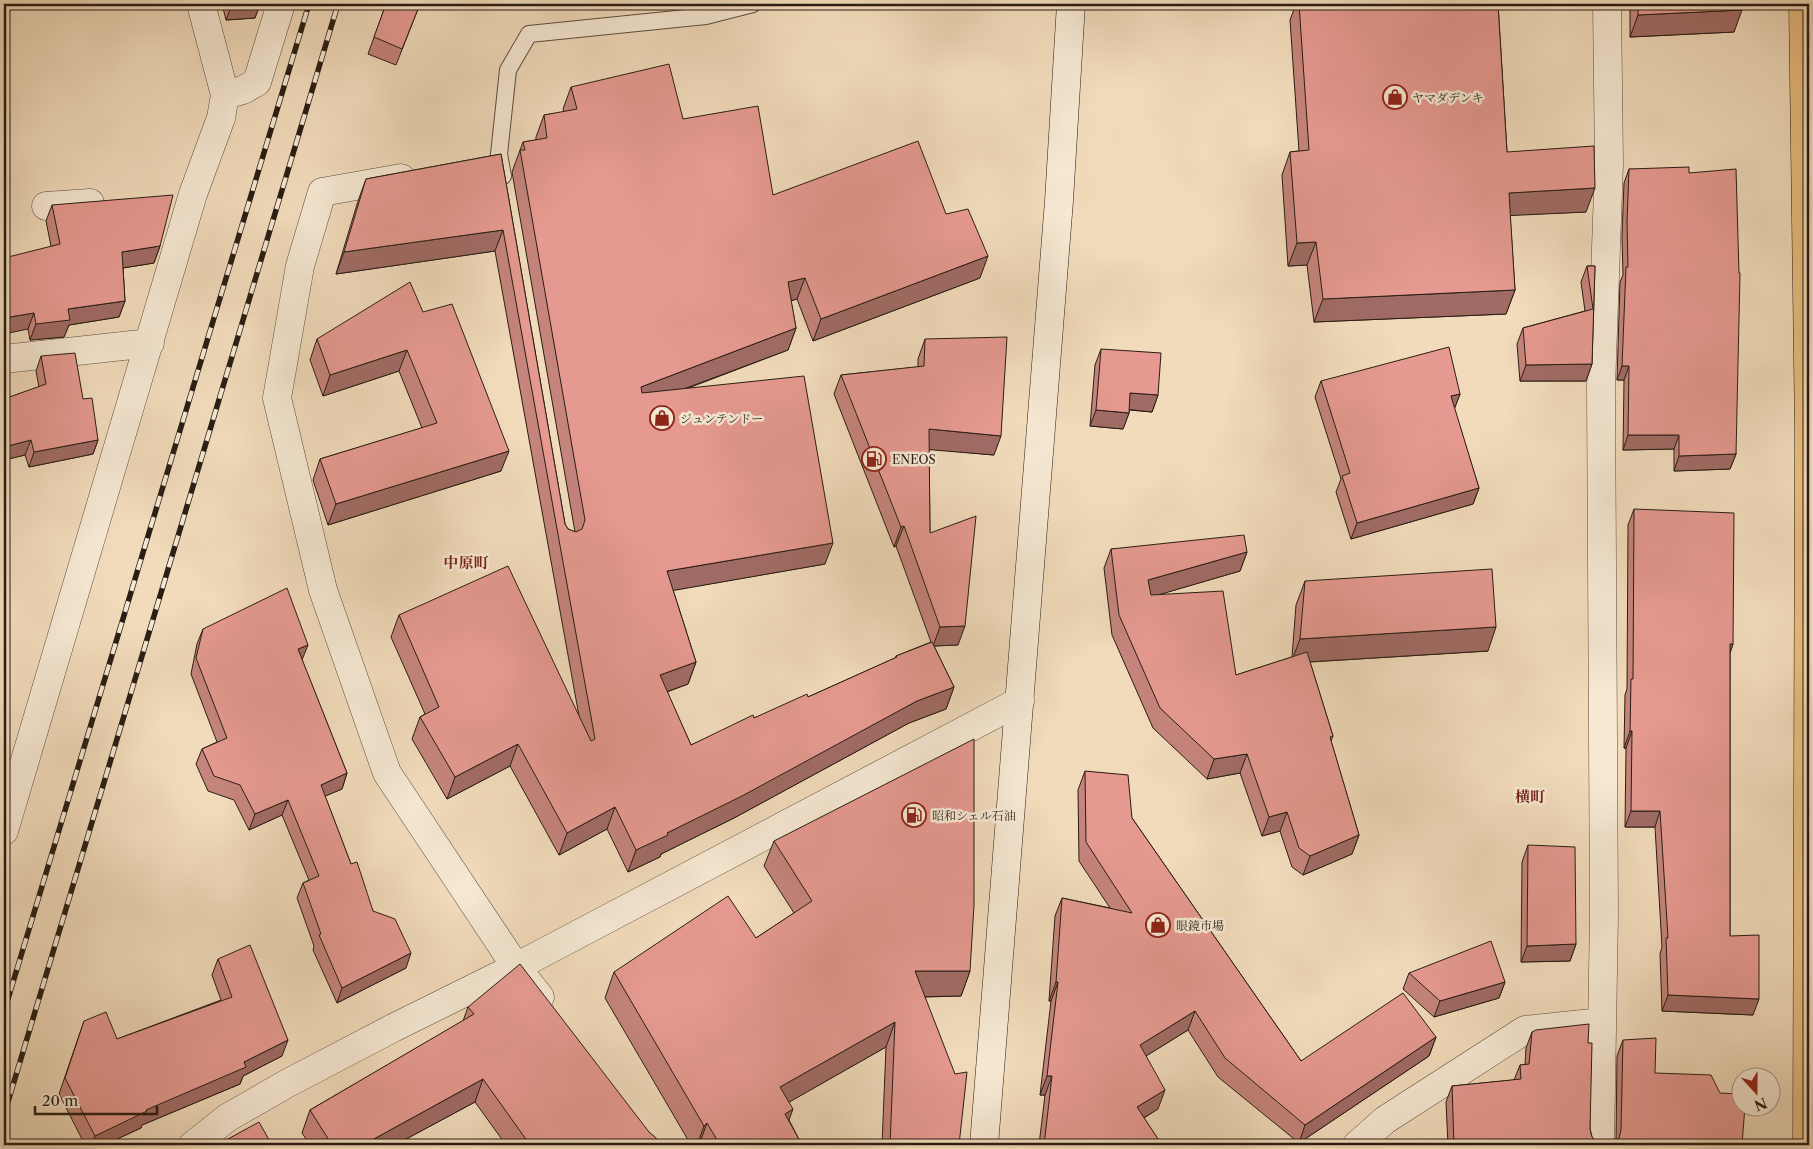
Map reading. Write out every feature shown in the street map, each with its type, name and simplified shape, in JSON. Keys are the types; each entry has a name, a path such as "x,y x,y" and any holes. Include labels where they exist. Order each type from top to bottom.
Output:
{"highway":[{"path":"1804,4 1809,432 1807,1145"}],"street":[{"path":"4,831 193,194 221,118 225,96 201,4"},
{"path":"225,96 244,90 257,82 281,4"},
{"path":"984,1145 1059,201 1071,4"},
{"path":"1600,1145 1604,905 1601,386 1609,164 1607,4"},
{"path":"427,173 322,192 300,266 277,398 323,590 387,773 516,967 552,1014"},
{"path":"164,196 193,194"},
{"path":"46,206 115,200"},
{"path":"4,359 150,343"},
{"path":"193,1145 227,1118 288,1083 516,967 1020,701"},
{"path":"1356,1145 1385,1120 1525,1030 1602,1022"}],"lane":[{"path":"506,193 499,154 508,70 529,34 706,16 753,4"}],"building":[{"path":"386,4 420,4 402,49 374,37"},
{"name":"ヤマダデンキ","path":"1299,4 1498,4 1507,152 1594,146 1595,188 1509,193 1515,290 1323,299 1316,242 1297,243 1290,152 1309,150"},
{"path":"1638,4 1742,4 1742,10 1638,15"},
{"path":"669,64 683,119 758,106 773,195 918,141 946,214 968,209 988,256 821,319 805,278 788,282 796,328 641,387 642,393 804,376 833,543 667,571 696,662 660,675 691,745 753,715 754,718 807,694 808,697 896,656 932,642 954,687 917,701 742,796 636,850 615,807 567,833 518,744 455,777 420,717 439,707 399,615 508,566 591,741 595,739 503,230 344,252 366,179 501,154 565,524 568,529 576,532 582,529 585,520 520,150 525,150 523,142 547,138 544,115 577,109 571,87"},
{"path":"1689,167 1689,173 1736,169 1740,273 1736,454 1679,456 1679,435 1628,435 1629,366 1622,366 1626,267 1628,267 1629,169"},
{"path":"173,195 160,246 122,252 125,301 68,309 70,320 36,324 34,313 4,318 4,258 60,244 52,205"},
{"path":"1587,266 1595,266 1592,364 1526,365 1523,328 1593,309"},
{"path":"410,282 423,312 452,304 509,451 336,504 320,459 437,423 407,350 330,375 317,339"},
{"path":"1007,337 1001,436 929,429 930,533 976,516 965,626 940,627 904,526 901,527 841,375 924,366 925,339"},
{"path":"1449,347 1460,394 1451,396 1479,488 1357,523 1342,476 1350,473 1321,381"},
{"path":"1101,349 1161,353 1158,395 1130,393 1129,413 1096,410"},
{"path":"75,353 83,399 92,398 98,440 34,452 31,440 4,447 4,399 46,384 41,356"},
{"path":"1634,509 1734,513 1733,644 1730,644 1730,936 1759,935 1759,999 1668,995 1666,938 1668,938 1660,811 1631,811 1632,731 1630,731 1631,679 1633,679"},
{"path":"1244,535 1247,552 1148,580 1151,595 1223,591 1236,675 1307,652 1333,736 1330,737 1359,835 1310,856 1299,848 1287,812 1269,817 1247,754 1214,759 1160,708 1119,615 1111,549"},
{"path":"1492,569 1496,627 1300,639 1305,581"},
{"path":"287,588 308,645 298,649 347,773 321,785 351,864 357,862 373,911 395,919 411,953 342,988 319,935 321,934 303,883 319,876 288,800 255,814 240,785 214,776 202,749 227,738 196,658 203,629"},
{"path":"974,739 974,905 970,971 915,971 955,1074 967,1072 959,1145 890,1145 895,1022 780,1087 793,1109 785,1114 802,1145 720,1145 707,1123 704,1126 614,972 728,896 756,938 812,901 774,841"},
{"path":"1085,771 1128,775 1132,818 1301,1061 1403,993 1436,1037 1305,1125 1225,1058 1195,1011 1140,1045 1165,1090 1137,1107 1162,1145 1044,1145 1052,1076 1047,1076 1058,982 1056,982 1062,898 1132,913 1086,842"},
{"path":"1528,845 1575,847 1576,944 1527,946"},
{"path":"1491,941 1505,982 1440,1001 1409,973"},
{"path":"250,945 288,1040 244,1062 246,1067 146,1110 95,1136 65,1078 84,1021 106,1012 117,1039 232,997 218,959"},
{"path":"520,964 649,1132 662,1145 530,1145 483,1079 363,1145 332,1145 310,1110 474,1014 468,1007"},
{"path":"1589,1024 1588,1043 1592,1043 1590,1129 1592,1137 1598,1143 1604,1145 1586,1142 1585,1145 1454,1145 1452,1086 1521,1079 1520,1065 1529,1064 1532,1032"},
{"path":"1656,1038 1655,1073 1711,1075 1720,1093 1730,1094 1730,1116 1744,1116 1742,1145 1605,1145 1613,1143 1619,1138 1621,1130 1623,1040"},
{"path":"259,1122 272,1145 217,1145"}],"railway":[{"path":"4,1012 309,4"},
{"path":"4,1115 338,4"}],"place":[{"name":"ヤマダデンキ","path":"1395,97"},
{"name":"ジュンテンドー","path":"662,418"},
{"name":"ENEOS","path":"874,459"},
{"name":"昭和シェル石油","path":"914,815"},
{"name":"眼鏡市場","path":"1158,925"}],"district":[{"name":"中原町","path":"466,562"},
{"name":"横町","path":"1530,796"}]}
